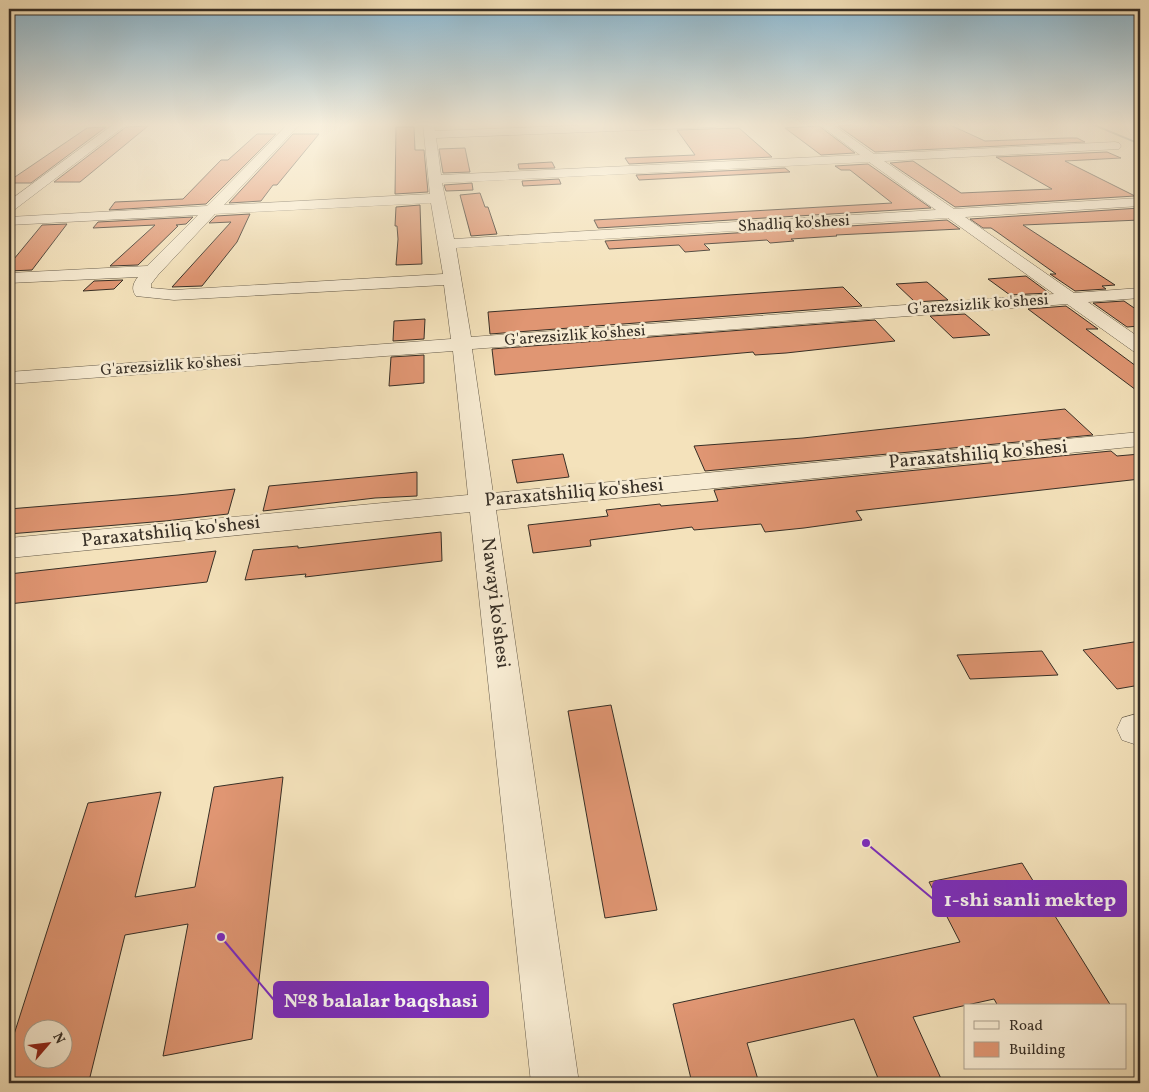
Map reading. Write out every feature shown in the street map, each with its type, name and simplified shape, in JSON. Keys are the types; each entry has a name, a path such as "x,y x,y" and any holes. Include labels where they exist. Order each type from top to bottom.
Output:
{"street":[{"path":"9,207 53,175"},
{"path":"245,175 152,271 142,283 142,292 174,295 452,279"},
{"name":"Nawayi ko'shesi","path":"434,175 448,244 462,345 555,1083"},
{"path":"9,221 212,209 436,189 633,175"},
{"path":"896,175 1140,347"},
{"name":"Shadliq ko'shesi","path":"448,244 1140,202"},
{"path":"9,278 152,271"},
{"name":"G'arezsizlik ko'shesi","path":"9,378 1140,293"},
{"name":"Paraxatshiliq ko'shesi","path":"9,548 1140,439"}],"building":[{"path":"18,175 42,175 31,183 9,183"},
{"path":"63,175 89,175 80,182 54,182"},
{"path":"206,175 235,175 206,204 109,210 115,202 183,199"},
{"path":"255,175 285,175 277,185 273,185 261,201 229,203"},
{"path":"395,175 426,175 428,192 395,194"},
{"path":"637,175 734,175 639,180"},
{"path":"856,175 884,175 931,208 598,228 594,220 892,203"},
{"path":"908,175 934,175 961,193 1052,189 1027,175 1093,175 1135,196 955,207"},
{"path":"559,179 561,184 523,186 522,181"},
{"path":"472,183 473,190 446,191 444,185"},
{"path":"480,193 485,207 488,207 497,234 471,236 460,195"},
{"path":"420,205 422,264 396,265 398,239 397,226 395,226 396,207"},
{"path":"1140,208 1140,220 1023,225 1115,285 1102,286 1106,289 1075,291 1050,274 1056,274 997,232 991,228 983,228 970,219"},
{"path":"250,214 237,242 202,286 172,287 231,222 209,223 216,216"},
{"path":"193,217 186,224 176,225 178,226 138,265 110,266 155,225 93,228 98,222"},
{"path":"947,220 960,229 836,235 770,243 767,240 704,244 710,250 685,252 679,245 609,249 605,241"},
{"path":"67,224 32,270 9,271 9,265 42,225"},
{"path":"1026,276 1049,293 1010,295 988,279"},
{"path":"123,280 114,289 83,291 94,281"},
{"path":"927,282 948,300 915,302 896,284"},
{"path":"843,287 862,306 490,334 488,312"},
{"path":"1124,301 1140,312 1140,326 1127,327 1093,303"},
{"path":"1066,306 1098,329 1086,329 1140,369 1140,393 1028,309"},
{"path":"965,314 990,335 953,338 930,316"},
{"path":"425,319 424,339 393,341 394,321"},
{"path":"875,320 895,341 786,353 755,355 753,352 495,375 492,349"},
{"path":"424,355 424,383 389,386 391,357"},
{"path":"1065,409 1093,435 705,471 694,446 803,438"},
{"path":"1111,451 1117,456 1140,454 1140,479 856,511 862,520 804,528 765,532 761,524 694,530 692,527 590,540 591,546 533,553 528,525 608,516 606,510 660,504 661,506 718,501 714,490"},
{"path":"563,454 569,477 517,483 512,460"},
{"path":"417,472 417,496 375,498 263,511 269,486"},
{"path":"235,489 228,514 9,534 9,509"},
{"path":"441,532 442,561 305,577 306,574 245,580 253,550 298,546 298,548"},
{"path":"216,551 207,582 9,604 9,574"},
{"path":"1140,641 1140,685 1117,689 1083,650"},
{"path":"1042,651 1058,675 970,679 957,655"},
{"path":"611,705 657,910 605,918 568,711"},
{"path":"283,777 252,1039 163,1056 188,924 125,935 89,1081 78,1083 9,1083 9,1050 88,803 161,792 135,897 195,887 214,787"},
{"path":"1022,863 1110,1004 997,1004 994,999 964,1004 964,1006 913,1017 943,1083 880,1083 854,1019 747,1043 759,1083 692,1083 673,1004 960,942 929,882"}],"place":[{"name":"1-shi sanli mektep","path":"866,843"},
{"name":"№8 balalar baqshasi","path":"221,937"}]}
